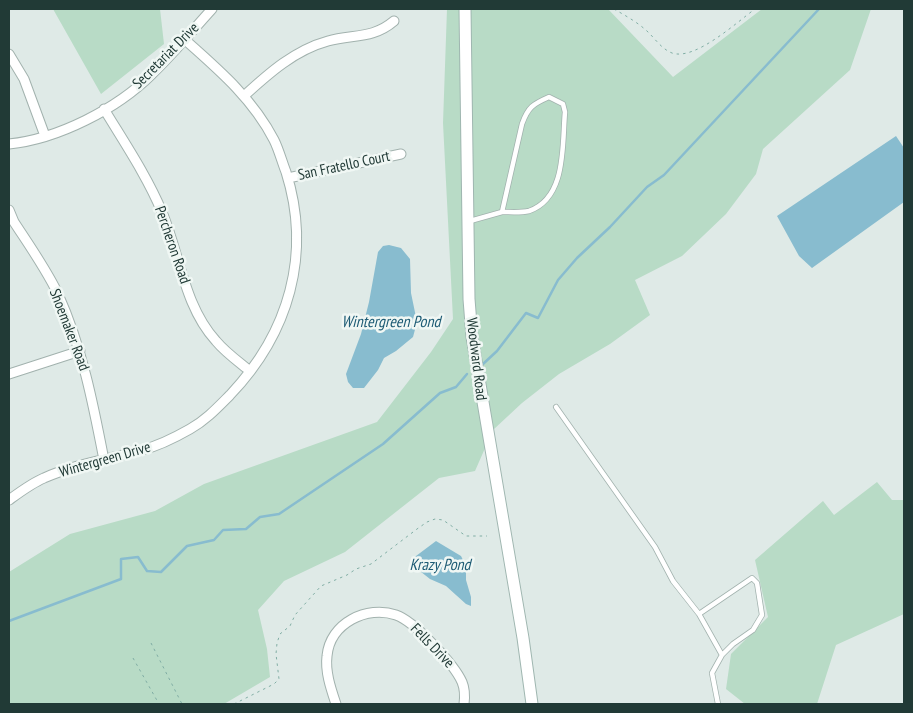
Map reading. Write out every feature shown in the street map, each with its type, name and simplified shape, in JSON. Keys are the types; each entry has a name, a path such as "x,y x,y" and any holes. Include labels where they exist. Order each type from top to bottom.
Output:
{"street":[{"name":"Secretariat Drive","path":"9,144 45,136 82,121 104,109 151,76 212,9"},
{"name":"Woodward Road","path":"465,9 469,299 475,362 521,628 532,704"},
{"path":"244,96 266,76 308,48 344,37 369,35 385,29 394,21"},
{"name":"Wintergreen Drive","path":"9,500 43,478 145,450 191,428 214,411 250,372 261,358 274,335 291,290 296,257 296,221 292,190 275,142 263,121 231,80 184,39"},
{"path":"9,54 24,79 45,136"},
{"name":"Percheron Road","path":"104,109 143,175 162,213 197,313 215,340 250,372"},
{"name":"San Fratello Court","path":"288,178 401,154"},
{"name":"Shoemaker Road","path":"9,210 14,222 57,292 80,351 89,383 104,460"},
{"path":"9,374 80,351"},
{"name":"Fells Drive","path":"336,704 327,674 329,647 334,637 346,623 362,614 374,612 397,615 416,628 450,663 463,684 464,704"}],"lane":[{"path":"468,222 502,212 527,212 546,201 556,185 560,168 564,112 563,104 549,97 533,104 526,113 502,212"},
{"path":"556,408 655,547 673,581 699,614 722,655"},
{"path":"699,614 752,578 757,583 762,615 753,630 733,644 722,655 712,673 718,704"}],"path":[{"path":"614,9 648,32 660,45 674,54 692,52 702,48 755,9"},
{"path":"234,704 274,684 279,679 276,654 280,634 290,626 295,615 321,586 371,564 427,522 443,520 466,536 487,536"},
{"path":"151,644 182,704"},
{"path":"133,658 158,704"}],"green space":[{"path":"53,9 160,9 164,44 101,94"},
{"path":"447,9 608,9 673,77 762,9 871,9 850,70 763,149 756,174 726,214 682,256 635,280 650,315 610,344 559,374 522,403 493,430 475,471 439,478 345,552 284,581 258,610 267,649 270,677 224,704 9,704 9,572 70,534 155,511 204,484 377,422 431,352 453,319 443,123"},
{"path":"877,482 892,500 904,500 904,614 836,645 817,704 745,704 726,689 731,654 768,617 755,560 823,501 834,515"}],"water":[{"path":"896,136 904,148 904,202 812,268 799,256 777,216"},
{"name":"Wintergreen Pond","path":"389,245 401,248 410,259 411,293 417,322 413,337 384,358 378,370 364,388 353,388 348,382 346,374 361,334 378,252 383,246"},
{"name":"Krazy Pond","path":"436,541 461,556 466,566 466,580 471,597 471,606 466,604 446,586 430,579 411,564 412,559"}],"waterway":[{"path":"483,364 497,351 526,313 538,318 558,280 577,258 610,227 647,187 664,175 819,9"},
{"path":"9,621 121,579 121,559 138,557 147,571 161,572 187,546 214,540 223,530 246,529 260,517 279,514 383,444 440,393 456,387 467,374"}]}
